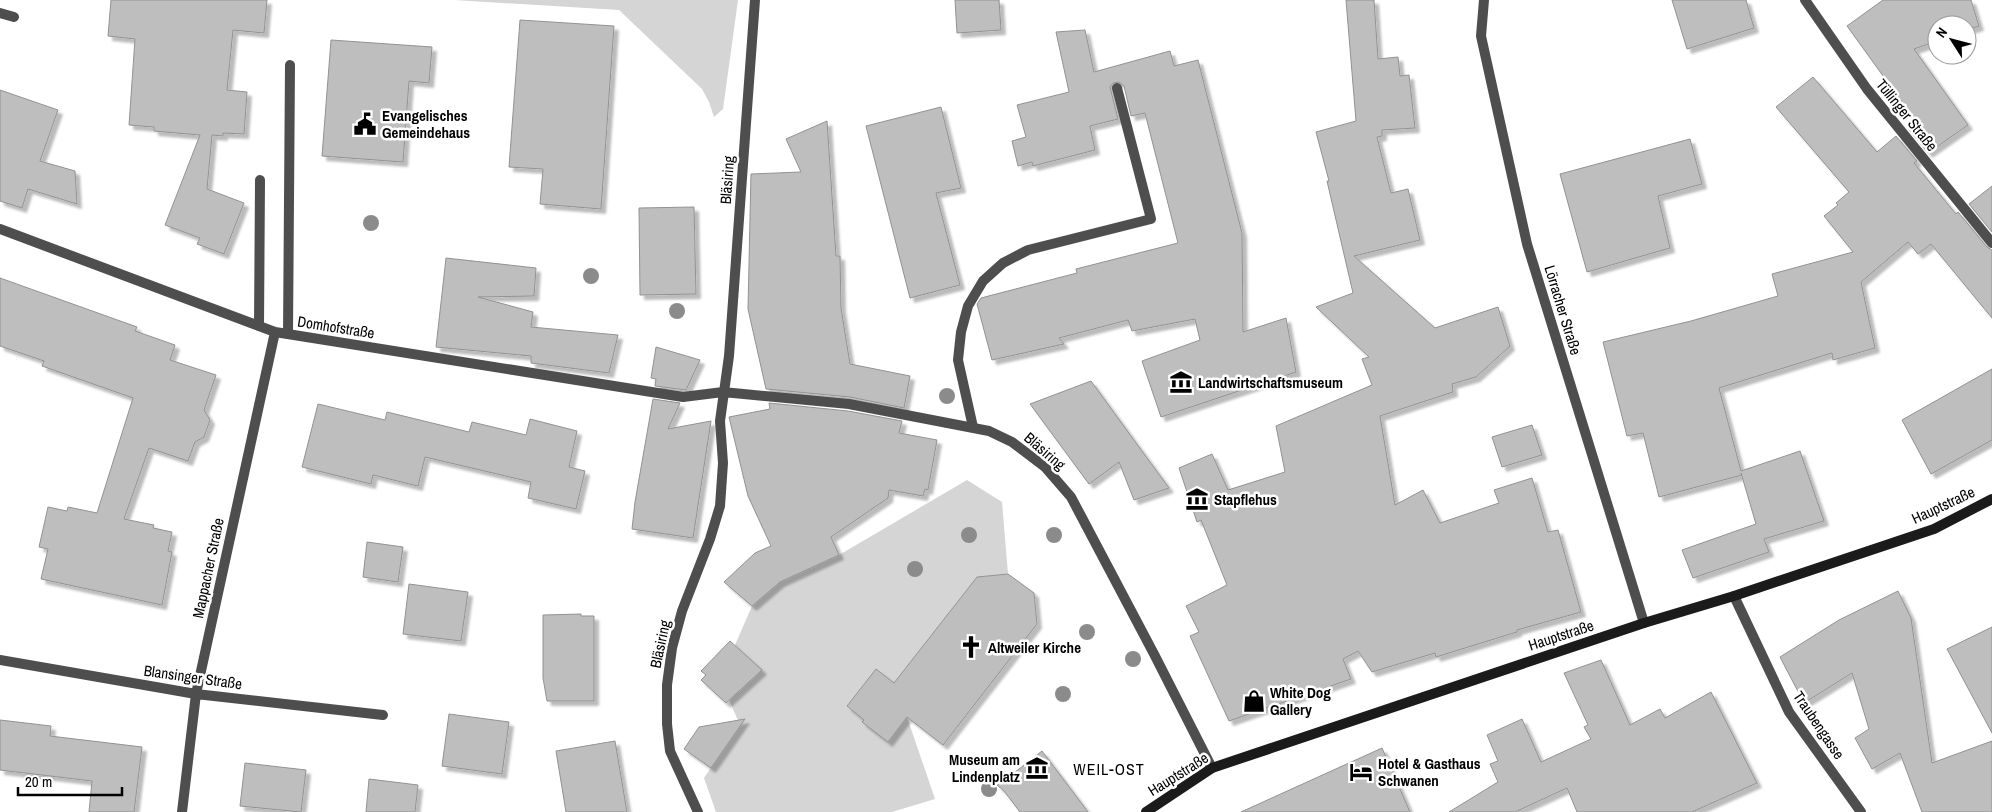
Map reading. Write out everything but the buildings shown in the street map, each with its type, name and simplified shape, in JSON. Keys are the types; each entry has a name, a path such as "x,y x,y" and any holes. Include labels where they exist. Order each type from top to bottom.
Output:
{"street":[{"name":"Bläsiring","path":"698,812 670,751 666,724 667,685 672,648 682,611 710,539 720,506 723,463 720,421 729,356 755,0"},
{"name":"Lörracher Straße","path":"1484,0 1481,36 1527,244 1644,623"},
{"name":"Tüllinger Straße","path":"1805,0 1867,89 1992,244"},
{"path":"0,13 14,17"},
{"path":"288,334 290,65"},
{"path":"972,427 958,360 961,332 968,306 983,281 1003,263 1028,250 1151,219 1117,88"},
{"path":"259,326 260,180"},
{"name":"Domhofstraße","path":"0,229 275,332 683,397"},
{"name":"Mappacher Straße","path":"182,812 196,694 275,332"},
{"name":"Bläsiring","path":"683,397 723,392 849,404 989,430 1012,442 1045,467 1071,497 1212,768"},
{"name":"Hauptstraße","path":"1146,812 1212,768 1644,623 1734,596 1934,529 1992,498"},
{"name":"Traubengasse","path":"1734,596 1790,712 1861,812"},
{"name":"Blansinger Straße","path":"0,660 196,694 383,715"}],"shaded area":[{"path":"454,0 738,0 723,109 714,117 702,89 619,10"},
{"path":"967,480 1002,502 1008,574 977,577 894,683 876,669 847,706 864,720 862,722 907,717 935,799 892,812 716,812 704,778 740,725 729,700 761,670 735,645 752,606 780,582 839,555"}],"place":[{"name":"Evangelisches Gemeindehaus","path":"365,124"},
{"name":"Landwirtschaftsmuseum","path":"1181,382"},
{"name":"Stapflehus","path":"1197,499"},
{"name":"Altweiler Kirche","path":"971,647"},
{"name":"White Dog Gallery","path":"1254,701"},
{"name":"Museum am Lindenplatz","path":"1037,768"},
{"name":"Hotel & Gasthaus Schwanen","path":"1361,772"}],"district":[{"name":"WEIL-OST","path":"1109,769"}]}
